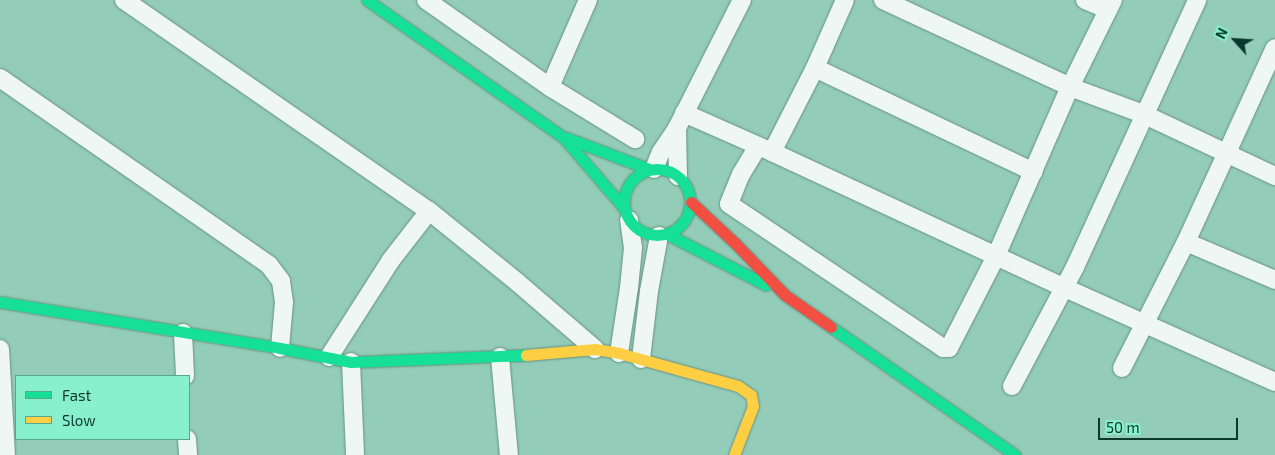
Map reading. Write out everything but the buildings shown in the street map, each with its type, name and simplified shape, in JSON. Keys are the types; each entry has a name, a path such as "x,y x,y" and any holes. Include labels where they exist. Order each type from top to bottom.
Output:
{"main road":[{"path":"367,0 563,137 652,169 667,170 678,176 687,188 690,202 688,215 679,227 663,235"},
{"path":"563,137 626,214 646,234 663,235 786,295 1015,455"},
{"path":"626,214 624,195 629,183 638,174 652,169"},
{"path":"690,202 735,243 786,295"},
{"path":"0,302 280,348 350,362 500,357 595,350 618,353 738,386 751,395 753,406 734,455"}],"street":[{"path":"124,0 429,211 517,282 595,350"},
{"path":"550,87 588,0"},
{"path":"652,169 681,121 742,0"},
{"path":"845,0 815,68 765,149 741,174 729,204 943,348 949,348 954,342 996,256 1070,87 1110,5 1085,0"},
{"path":"883,0 1070,87 1143,114 1275,176"},
{"path":"1012,386 1065,288 1196,0"},
{"path":"433,2 550,87 634,139"},
{"path":"1122,368 1186,242 1227,154 1269,78 1275,48"},
{"path":"815,68 1034,172"},
{"path":"0,78 268,266 281,281 284,302 280,348"},
{"path":"681,121 765,149 1065,288 1275,382"},
{"path":"678,176 681,121"},
{"path":"329,357 391,260 429,211"},
{"path":"618,353 632,256 626,214"},
{"path":"641,359 649,291 663,235"},
{"path":"1186,242 1275,280"},
{"path":"183,333 185,375"},
{"path":"0,349 6,455"},
{"path":"500,357 509,455"},
{"path":"350,362 355,455"},
{"path":"187,440 188,455"}],"traffic: fast":[{"path":"367,0 563,137 624,208"},
{"path":"567,138 649,169"},
{"path":"657,169 670,171 680,179 688,189 690,202 688,215 680,225 670,233 657,235 644,233 634,225 626,215 624,202 626,189 634,179 644,171 657,169"},
{"path":"667,234 766,285"},
{"path":"0,302 280,348 351,362 526,355"},
{"path":"831,327 1015,455"}],"traffic: slow":[{"path":"526,355 595,349 619,353 738,386 751,395 753,406 734,455"}],"traffic: jam":[{"path":"691,202 735,243 785,295 831,327"}]}
